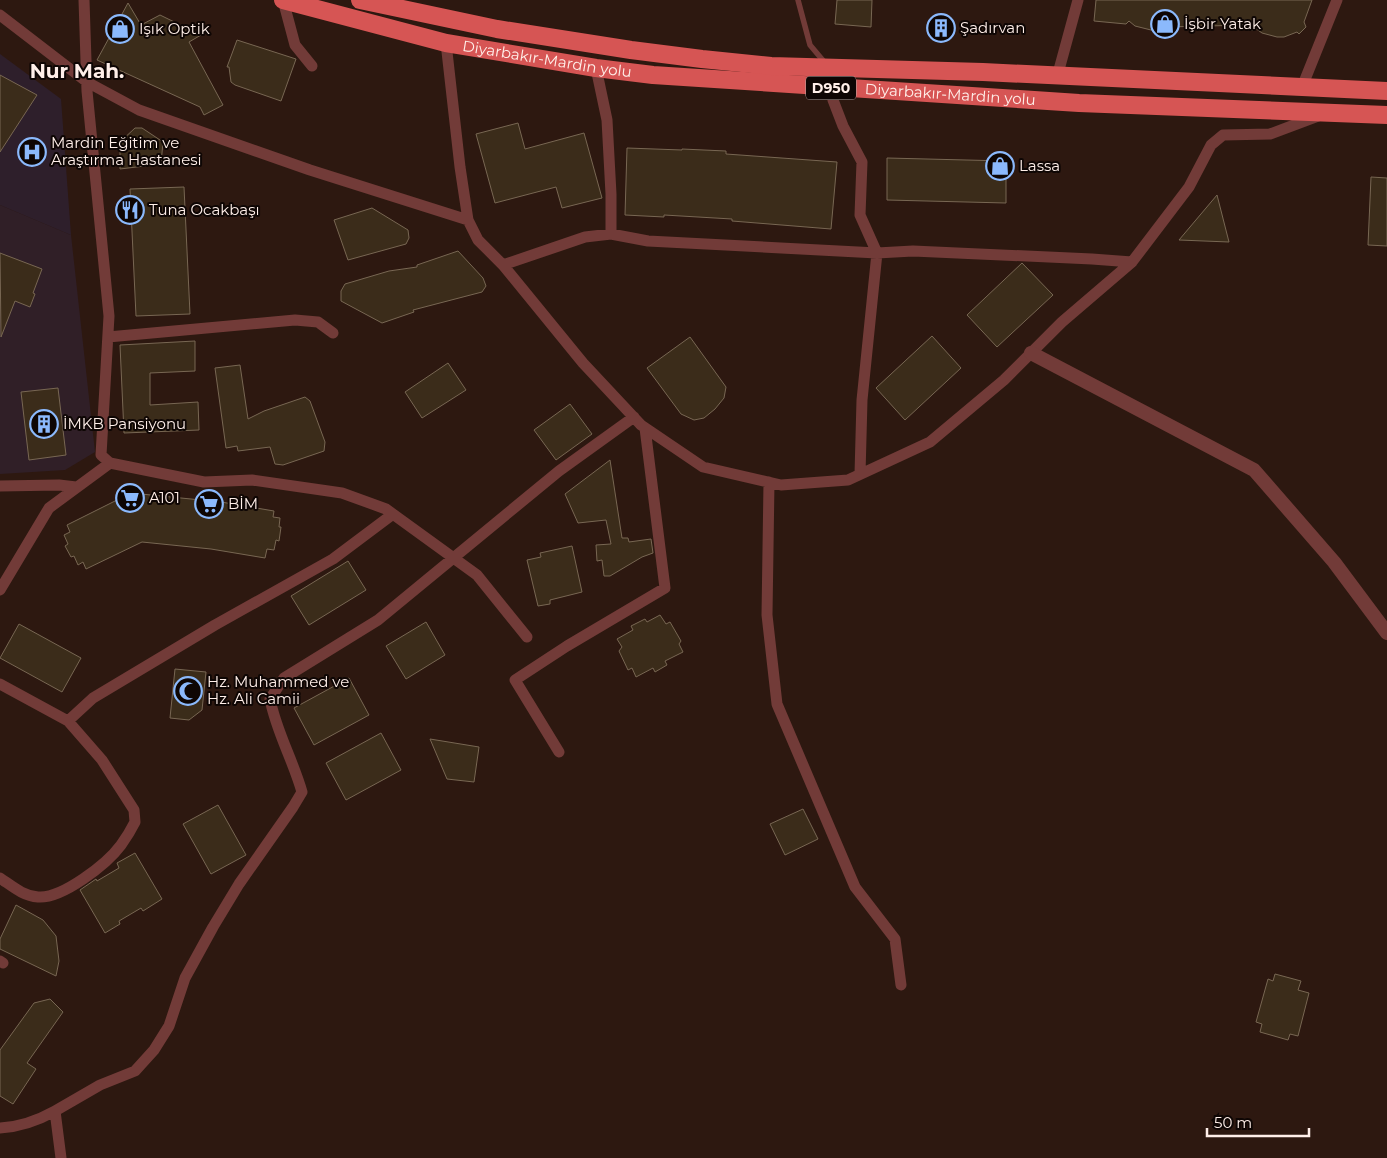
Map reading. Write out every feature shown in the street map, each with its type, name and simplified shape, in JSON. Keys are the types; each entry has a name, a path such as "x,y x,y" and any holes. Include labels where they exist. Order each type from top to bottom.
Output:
{"highway":[{"name":"Diyarbakır-Mardin yolu","path":"283,0 446,43 596,68 653,75 1079,103 1387,115"},
{"name":"Diyarbakır-Mardin yolu","path":"360,0 497,29 624,49 742,63 829,68 983,72 1387,92"}],"street":[{"path":"84,0 87,82 109,316 101,455 110,463 204,482 252,480 342,494 386,509 477,575 526,637"},
{"path":"283,0 295,45 312,66"},
{"path":"1057,77 1078,0"},
{"path":"1302,87 1337,0"},
{"path":"0,15 87,82 138,110 310,170 468,220"},
{"path":"446,43 468,220 478,240 503,265 583,363 645,428 703,467 781,485 848,480 930,442 1004,380 1062,322 1132,262 1189,187 1211,146 1224,135 1270,134 1326,112"},
{"path":"596,68 607,120 612,194 612,234"},
{"path":"830,88 843,126 862,162 860,215 877,253 862,400 860,474"},
{"path":"503,265 585,237 612,234 648,241 877,253 913,251 1132,262"},
{"path":"108,337 295,320 318,322 333,333"},
{"path":"1031,353 1254,470 1334,562 1387,633"},
{"path":"0,1128 14,1127 38,1120 55,1112 100,1085 135,1071 154,1050 169,1026 185,978 213,927 239,884 302,792 296,772 273,717 270,699 284,678 378,620 559,471 634,417"},
{"path":"559,752 515,680 665,588 645,428"},
{"path":"0,590 49,508 110,463"},
{"path":"769,482 767,616 777,704 855,887 896,939 901,985"},
{"path":"0,486 59,485 76,488"},
{"path":"68,721 93,698 333,559 393,514"},
{"path":"0,684 68,721 102,760 134,810 135,822 121,846 98,868 63,892 38,898 23,894 0,878"},
{"path":"55,1112 60,1158"}],"lane":[{"path":"798,0 810,45 829,68"}],"shaded area":[{"name":"Mardin Eğitim ve Araştırma Hastanesi","path":"0,54 61,99 71,235 0,205"},
{"path":"0,205 71,235 95,452 65,470 0,474"}],"building":[{"path":"837,0 872,0 871,27 835,24"},
{"path":"1096,0 1312,0 1304,22 1306,27 1299,34 1297,32 1284,37 1277,37 1262,33 1255,28 1252,31 1248,25 1166,27 1151,30 1135,26 1129,21 1126,24 1094,21"},
{"path":"128,3 141,25 160,15 201,35 189,42 223,105 204,115 200,107 97,60"},
{"name":"Şadırvan","path":"941,19 949,27 941,35 933,27"},
{"path":"237,40 296,59 281,101 231,82 229,67 227,67"},
{"path":"0,75 37,95 0,152"},
{"path":"518,123 525,149 584,133 602,198 562,208 556,187 495,203 476,134"},
{"path":"135,128 142,128 163,142 161,164 120,169 120,142"},
{"path":"627,148 726,151 726,154 837,162 831,229 732,221 732,219 625,215"},
{"path":"887,158 1006,161 1006,203 887,200"},
{"path":"1371,177 1387,178 1387,246 1368,245"},
{"path":"184,187 190,314 136,316 130,189"},
{"path":"1217,195 1229,242 1179,240"},
{"path":"372,208 408,230 409,238 406,244 348,260 334,220"},
{"path":"458,251 483,278 486,286 482,292 413,310 414,312 382,323 341,301 341,291 345,284 389,271 417,267 417,265"},
{"path":"0,253 42,269 30,307 15,301 1,337"},
{"path":"1022,263 1053,295 997,347 967,315"},
{"path":"932,336 961,368 905,420 876,388"},
{"path":"690,337 726,387 724,398 715,409 704,418 694,420 681,414 647,368"},
{"path":"195,341 195,371 150,373 150,405 198,402 199,430 124,433 120,345"},
{"path":"448,363 466,390 422,418 405,392"},
{"path":"240,365 248,419 264,411 305,397 310,401 325,442 324,451 283,465 275,464 270,447 238,451 237,446 226,448 215,368"},
{"name":"İMKB Pansiyonu","path":"58,388 66,455 29,460 21,392"},
{"path":"570,404 592,434 556,460 534,430"},
{"path":"610,460 622,538 628,538 629,542 651,539 653,553 642,557 610,576 604,576 602,560 597,561 596,545 611,544 606,520 578,523 565,494"},
{"path":"131,493 221,502 274,511 273,517 280,518 279,541 276,540 274,550 267,549 265,558 211,549 142,542 86,569 83,562 78,565 74,556 71,557 65,546 68,544 64,535 70,532 67,525"},
{"path":"572,546 582,592 550,600 550,604 538,606 527,560 541,557 540,553"},
{"path":"348,561 366,590 309,625 291,596"},
{"path":"660,615 666,624 670,622 681,641 679,644 683,652 665,661 667,665 655,672 653,668 636,677 632,668 628,670 619,651 622,647 617,639 633,630 631,626 645,619 647,622"},
{"path":"426,622 445,655 406,679 386,646"},
{"path":"19,624 81,658 62,692 0,658"},
{"name":"Hz. Muhammed ve Hz. Ali Camii","path":"175,669 206,672 202,710 189,720 170,718"},
{"path":"349,678 369,715 314,745 294,708"},
{"path":"381,733 401,770 346,800 326,763"},
{"path":"430,739 479,747 474,782 447,779"},
{"path":"218,805 246,855 211,874 183,824"},
{"path":"803,809 818,839 785,855 770,824"},
{"path":"135,853 162,899 143,911 141,908 119,921 120,924 105,933 80,890 96,879 97,881 119,868 117,863"},
{"path":"16,905 43,920 56,936 59,961 56,976 0,949 0,939"},
{"path":"1275,974 1301,981 1298,990 1309,993 1298,1036 1290,1034 1288,1040 1260,1032 1262,1024 1256,1022 1268,979 1273,981"},
{"path":"50,999 63,1012 27,1063 36,1069 13,1104 0,1096 0,1050 34,1003"}],"place":[{"name":"İşbir Yatak","path":"1165,24"},
{"name":"Şadırvan","path":"941,28"},
{"name":"Işık Optik","path":"120,29"},
{"name":"Mardin Eğitim ve Araştırma Hastanesi","path":"32,152"},
{"name":"Lassa","path":"1000,166"},
{"name":"Tuna Ocakbaşı","path":"130,210"},
{"name":"İMKB Pansiyonu","path":"44,424"},
{"name":"A101","path":"130,498"},
{"name":"BİM","path":"209,504"},
{"name":"Hz. Muhammed ve Hz. Ali Camii","path":"188,691"}],"district":[{"name":"Nur Mah.","path":"77,71"}]}
